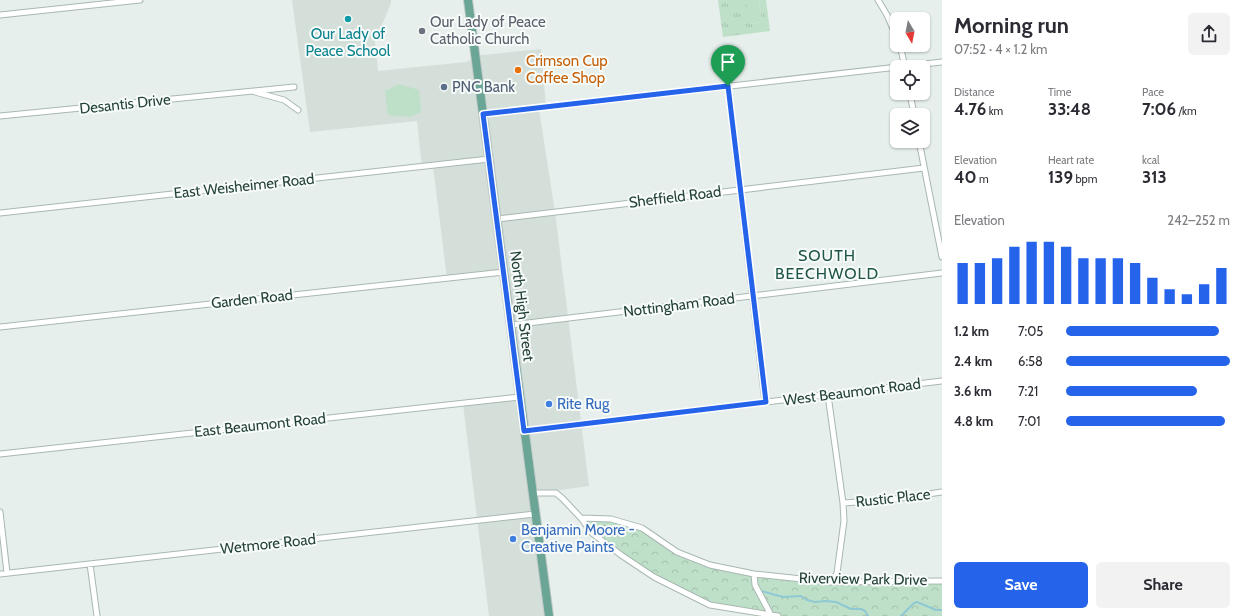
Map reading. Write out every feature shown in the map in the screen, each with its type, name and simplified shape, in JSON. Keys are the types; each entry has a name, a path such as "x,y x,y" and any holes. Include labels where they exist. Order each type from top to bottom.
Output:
{"main road":[{"name":"North High Street","path":"468,0 549,616"}],"street":[{"path":"0,15 140,0"},
{"path":"878,0 890,22"},
{"path":"930,63 942,62"},
{"path":"483,114 890,68"},
{"path":"728,86 766,402"},
{"name":"Desantis Drive","path":"0,116 294,87"},
{"name":"Desantis Drive","path":"250,91 284,100 298,110"},
{"path":"920,148 942,257"},
{"name":"East Weisheimer Road","path":"0,212 489,159"},
{"name":"Sheffield Road","path":"497,219 924,168"},
{"name":"Garden Road","path":"0,327 504,272"},
{"name":"Nottingham Road","path":"510,325 942,273"},
{"name":"West Beaumont Road","path":"524,431 942,381"},
{"path":"828,395 843,503 844,521 836,573 830,582"},
{"name":"East Beaumont Road","path":"0,454 520,397"},
{"name":"Rustic Place","path":"843,503 888,500 942,492"},
{"path":"533,493 556,493 592,533 621,555 661,581 710,606 778,616"},
{"path":"0,512 7,574"},
{"name":"Wetmore Road","path":"0,574 535,514"},
{"name":"Riverview Park Drive","path":"580,518 611,519 642,528 677,552 710,565 754,574 830,582 942,581"},
{"path":"90,564 96,616"},
{"path":"754,574 755,584 771,614"}],"shaded area":[{"path":"292,0 391,0 375,42 378,71 466,62 482,55 541,49 546,108 539,109 555,212 589,486 533,494 549,616 489,616 463,404 520,396 502,273 447,279 433,166 422,168 417,121 310,132"}],"green space":[{"path":"718,0 746,0 750,24 762,22 759,0 766,0 770,31 723,37"},
{"path":"746,0 759,0 762,22 749,24"},
{"path":"399,84 419,90 421,112 410,117 388,115 385,91"},
{"path":"581,518 611,519 642,528 677,552 710,565 803,580 942,581 942,616 778,616 710,605 654,577 592,533"}],"waterway":[{"path":"761,591 783,597 801,596 807,600 815,602 836,602 851,609 861,609 865,611 868,616"},
{"path":"901,616 914,603 917,602 936,610 942,610"}],"place":[{"name":"Our Lady of Peace School","path":"348,19"},
{"name":"Our Lady of Peace Catholic Church","path":"422,31"},
{"name":"Crimson Cup Coffee Shop","path":"518,70"},
{"name":"PNC Bank","path":"444,87"},
{"name":"Rite Rug","path":"549,404"},
{"name":"Benjamin Moore - Creative Paints","path":"513,539"}],"district":[{"name":"SOUTH BEECHWOLD","path":"827,264"}],"route":[{"path":"728,86 766,402 524,431 483,114 728,86"}]}
